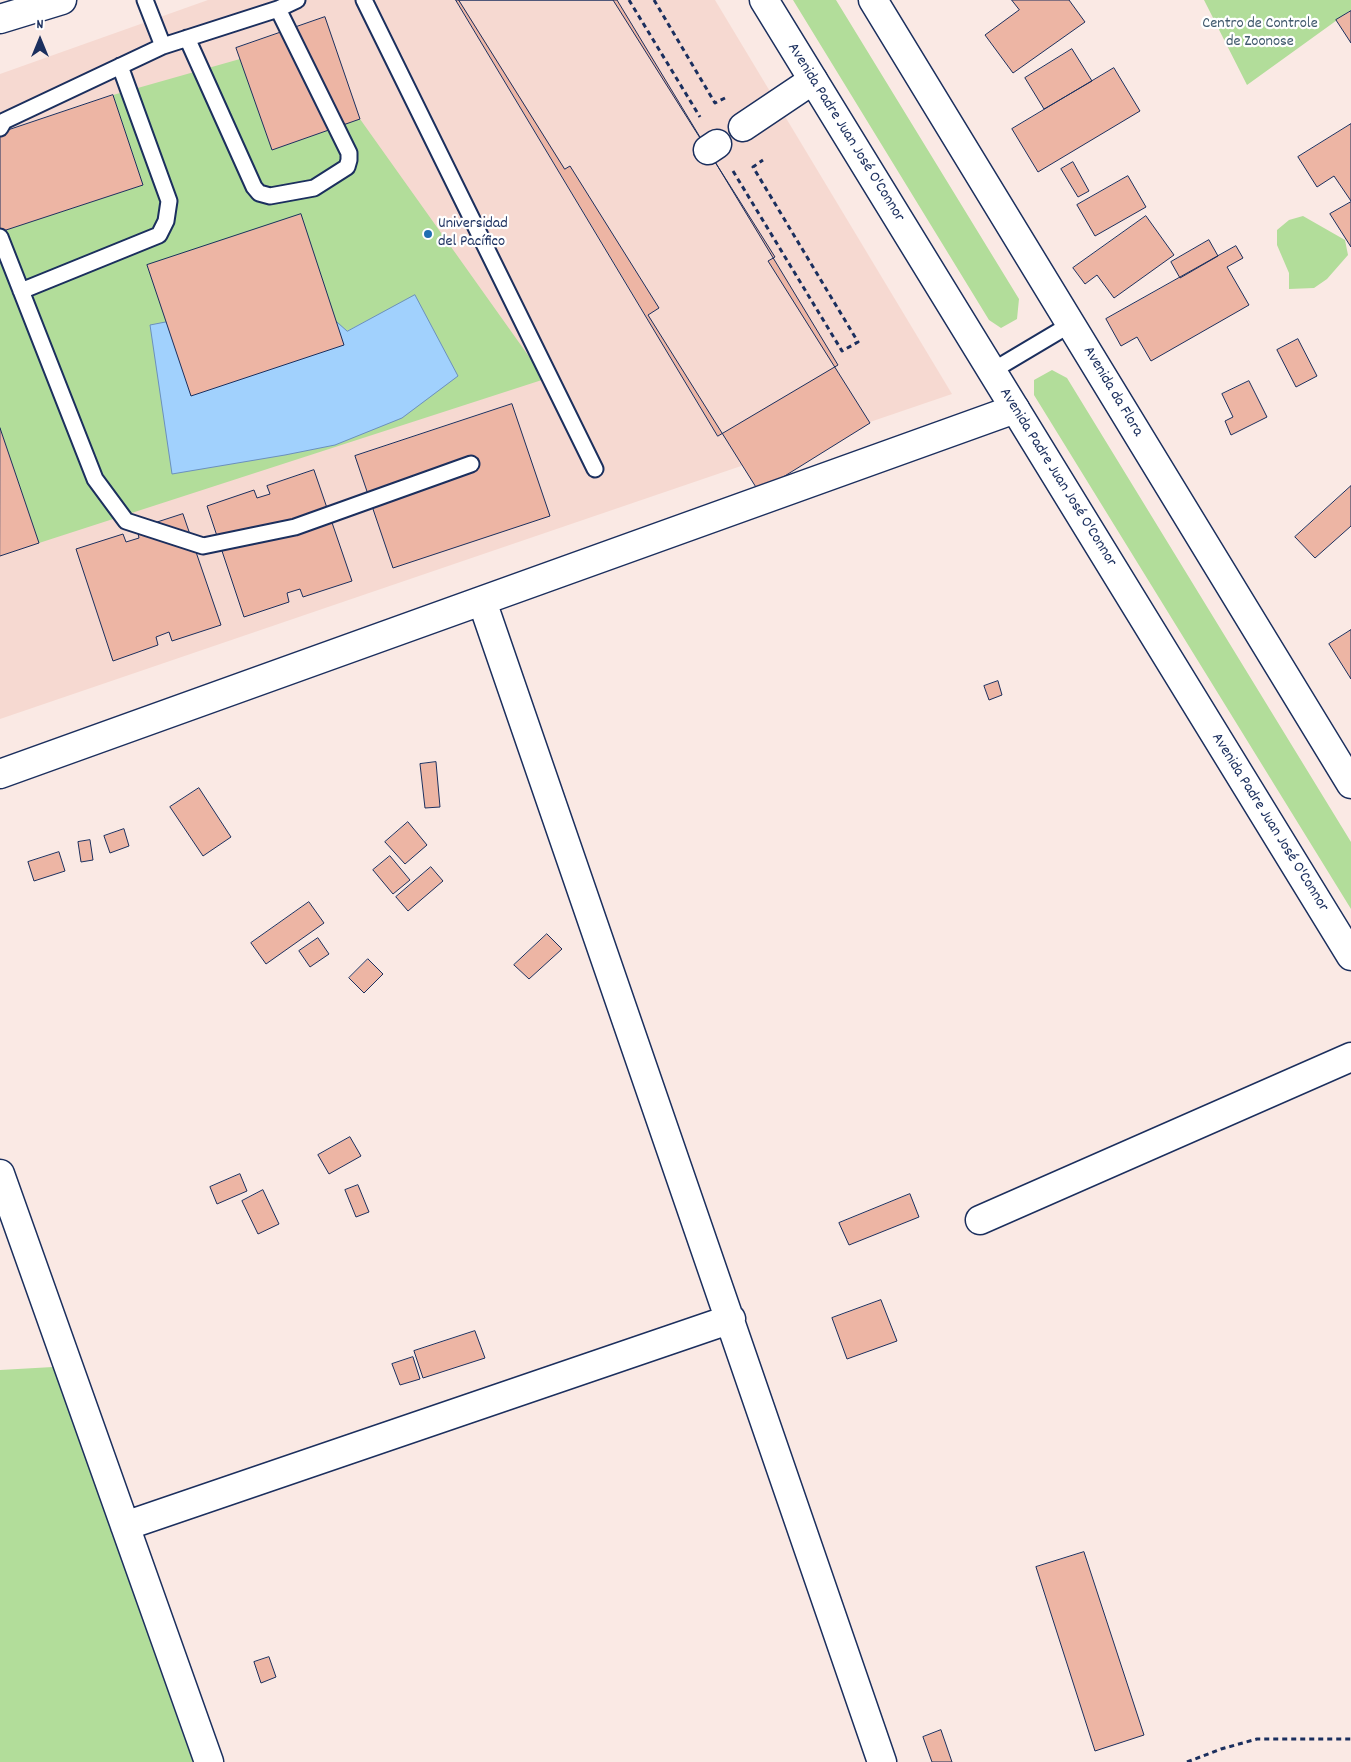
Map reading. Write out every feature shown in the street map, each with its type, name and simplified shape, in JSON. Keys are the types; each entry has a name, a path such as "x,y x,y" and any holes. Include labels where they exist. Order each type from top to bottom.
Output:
{"street":[{"path":"0,19 62,0"},
{"name":"Avenida Padre Juan José O'Connor","path":"764,0 1351,956"},
{"name":"Avenida da Flora","path":"873,0 1351,784"},
{"path":"743,127 813,80"},
{"path":"0,774 1015,409"},
{"path":"482,601 731,1319 882,1762"},
{"path":"980,1220 1351,1057"},
{"path":"0,1174 209,1762"},
{"path":"125,1526 731,1319"}],"lane":[{"path":"145,0 163,46"},
{"path":"0,128 4,121 163,46 278,9 297,0"},
{"path":"364,0 595,469"},
{"path":"187,38 254,187 259,193 270,196 314,188 347,167 349,153 278,9"},
{"path":"21,291 159,235 166,221 169,201 120,66"},
{"path":"0,237 95,479 126,521 203,546 295,527 471,464"},
{"path":"992,370 1071,324"}],"path":[{"path":"629,0 712,147 842,351 858,342 753,167 763,160"},
{"path":"654,0 716,103 725,98"},
{"path":"1187,1762 1221,1749 1257,1740 1351,1739"}],"shaded area":[{"name":"Universidad del Pacífico","path":"208,0 715,0 952,394 0,719 0,74"}],"green space":[{"path":"793,0 836,0 1019,299 1017,319 1001,328 989,320"},
{"name":"Centro de Controle de Zoonose","path":"1204,0 1351,0 1351,10 1247,85"},
{"path":"240,59 272,150 360,119 545,379 39,543 0,428 0,232 143,185 113,95"},
{"path":"1303,216 1345,240 1348,255 1327,279 1314,288 1289,289 1289,273 1277,245 1277,230 1289,220"},
{"path":"1052,370 1067,378 1351,842 1351,909 1034,395 1034,380"},
{"path":"53,1367 193,1762 0,1762 0,1370"}],"water":[{"path":"415,295 458,376 402,418 335,445 172,474 150,325 263,303 329,315 347,331"}],"building":[{"path":"456,0 617,0 838,365 718,436"},
{"path":"459,0 613,0 775,257 768,261 870,423 759,492 648,315 659,308 570,166 565,169"},
{"path":"1012,0 1069,0 1085,22 1013,73 985,35 1019,10"},
{"path":"1351,11 1351,43 1336,20"},
{"path":"325,17 360,119 272,150 236,48"},
{"path":"1072,49 1092,81 1044,109 1025,78"},
{"path":"1114,68 1140,111 1038,172 1012,129"},
{"path":"113,95 143,185 0,232 0,133"},
{"path":"1351,124 1351,201 1334,176 1317,187 1298,157"},
{"path":"1073,162 1089,191 1078,197 1061,169"},
{"path":"1128,176 1146,207 1095,236 1077,205"},
{"path":"1351,202 1351,247 1330,214"},
{"path":"301,214 344,345 191,396 147,265"},
{"path":"1146,216 1174,255 1114,298 1097,275 1085,284 1073,268"},
{"path":"1209,240 1218,256 1180,278 1171,262"},
{"path":"1236,246 1243,258 1227,267 1249,305 1151,361 1137,337 1121,346 1106,319"},
{"path":"1298,339 1317,376 1296,387 1277,350"},
{"path":"1249,381 1267,417 1231,435 1225,421 1233,417 1222,394"},
{"path":"512,404 550,516 393,568 355,456"},
{"path":"0,428 39,543 0,556"},
{"path":"314,470 352,581 303,597 300,589 287,593 289,602 244,617 207,506 254,490 257,498 270,494 267,486"},
{"path":"1351,486 1351,526 1315,558 1295,537"},
{"path":"183,514 221,625 172,641 169,632 156,637 158,645 113,661 76,549 123,534 126,542 139,538 137,529"},
{"path":"1351,630 1351,679 1329,644"},
{"path":"998,681 1002,695 989,700 984,686"},
{"path":"436,762 440,807 425,808 420,764"},
{"path":"199,788 231,837 203,856 170,807"},
{"path":"408,822 427,845 405,864 385,842"},
{"path":"124,829 129,846 110,853 104,836"},
{"path":"90,840 93,860 81,862 78,842"},
{"path":"59,852 65,871 34,881 28,862"},
{"path":"390,856 410,880 393,894 373,870"},
{"path":"431,867 443,881 408,911 396,897"},
{"path":"309,902 324,923 266,964 251,943"},
{"path":"547,934 562,949 529,979 514,965"},
{"path":"318,938 329,954 310,967 299,951"},
{"path":"368,959 383,974 364,993 349,978"},
{"path":"350,1137 361,1156 329,1174 318,1155"},
{"path":"240,1174 247,1191 217,1204 210,1187"},
{"path":"358,1185 369,1212 356,1217 345,1190"},
{"path":"263,1190 279,1224 258,1234 242,1201"},
{"path":"910,1194 919,1217 849,1245 839,1223"},
{"path":"881,1300 897,1341 847,1359 832,1318"},
{"path":"475,1331 485,1358 423,1378 414,1351"},
{"path":"413,1357 420,1379 400,1385 392,1364"},
{"path":"1084,1552 1144,1735 1095,1751 1036,1567"},
{"path":"269,1657 276,1677 261,1683 254,1662"},
{"path":"941,1730 952,1762 932,1762 923,1737"}],"place":[{"name":"Universidad del Pacífico","path":"428,234"}]}
